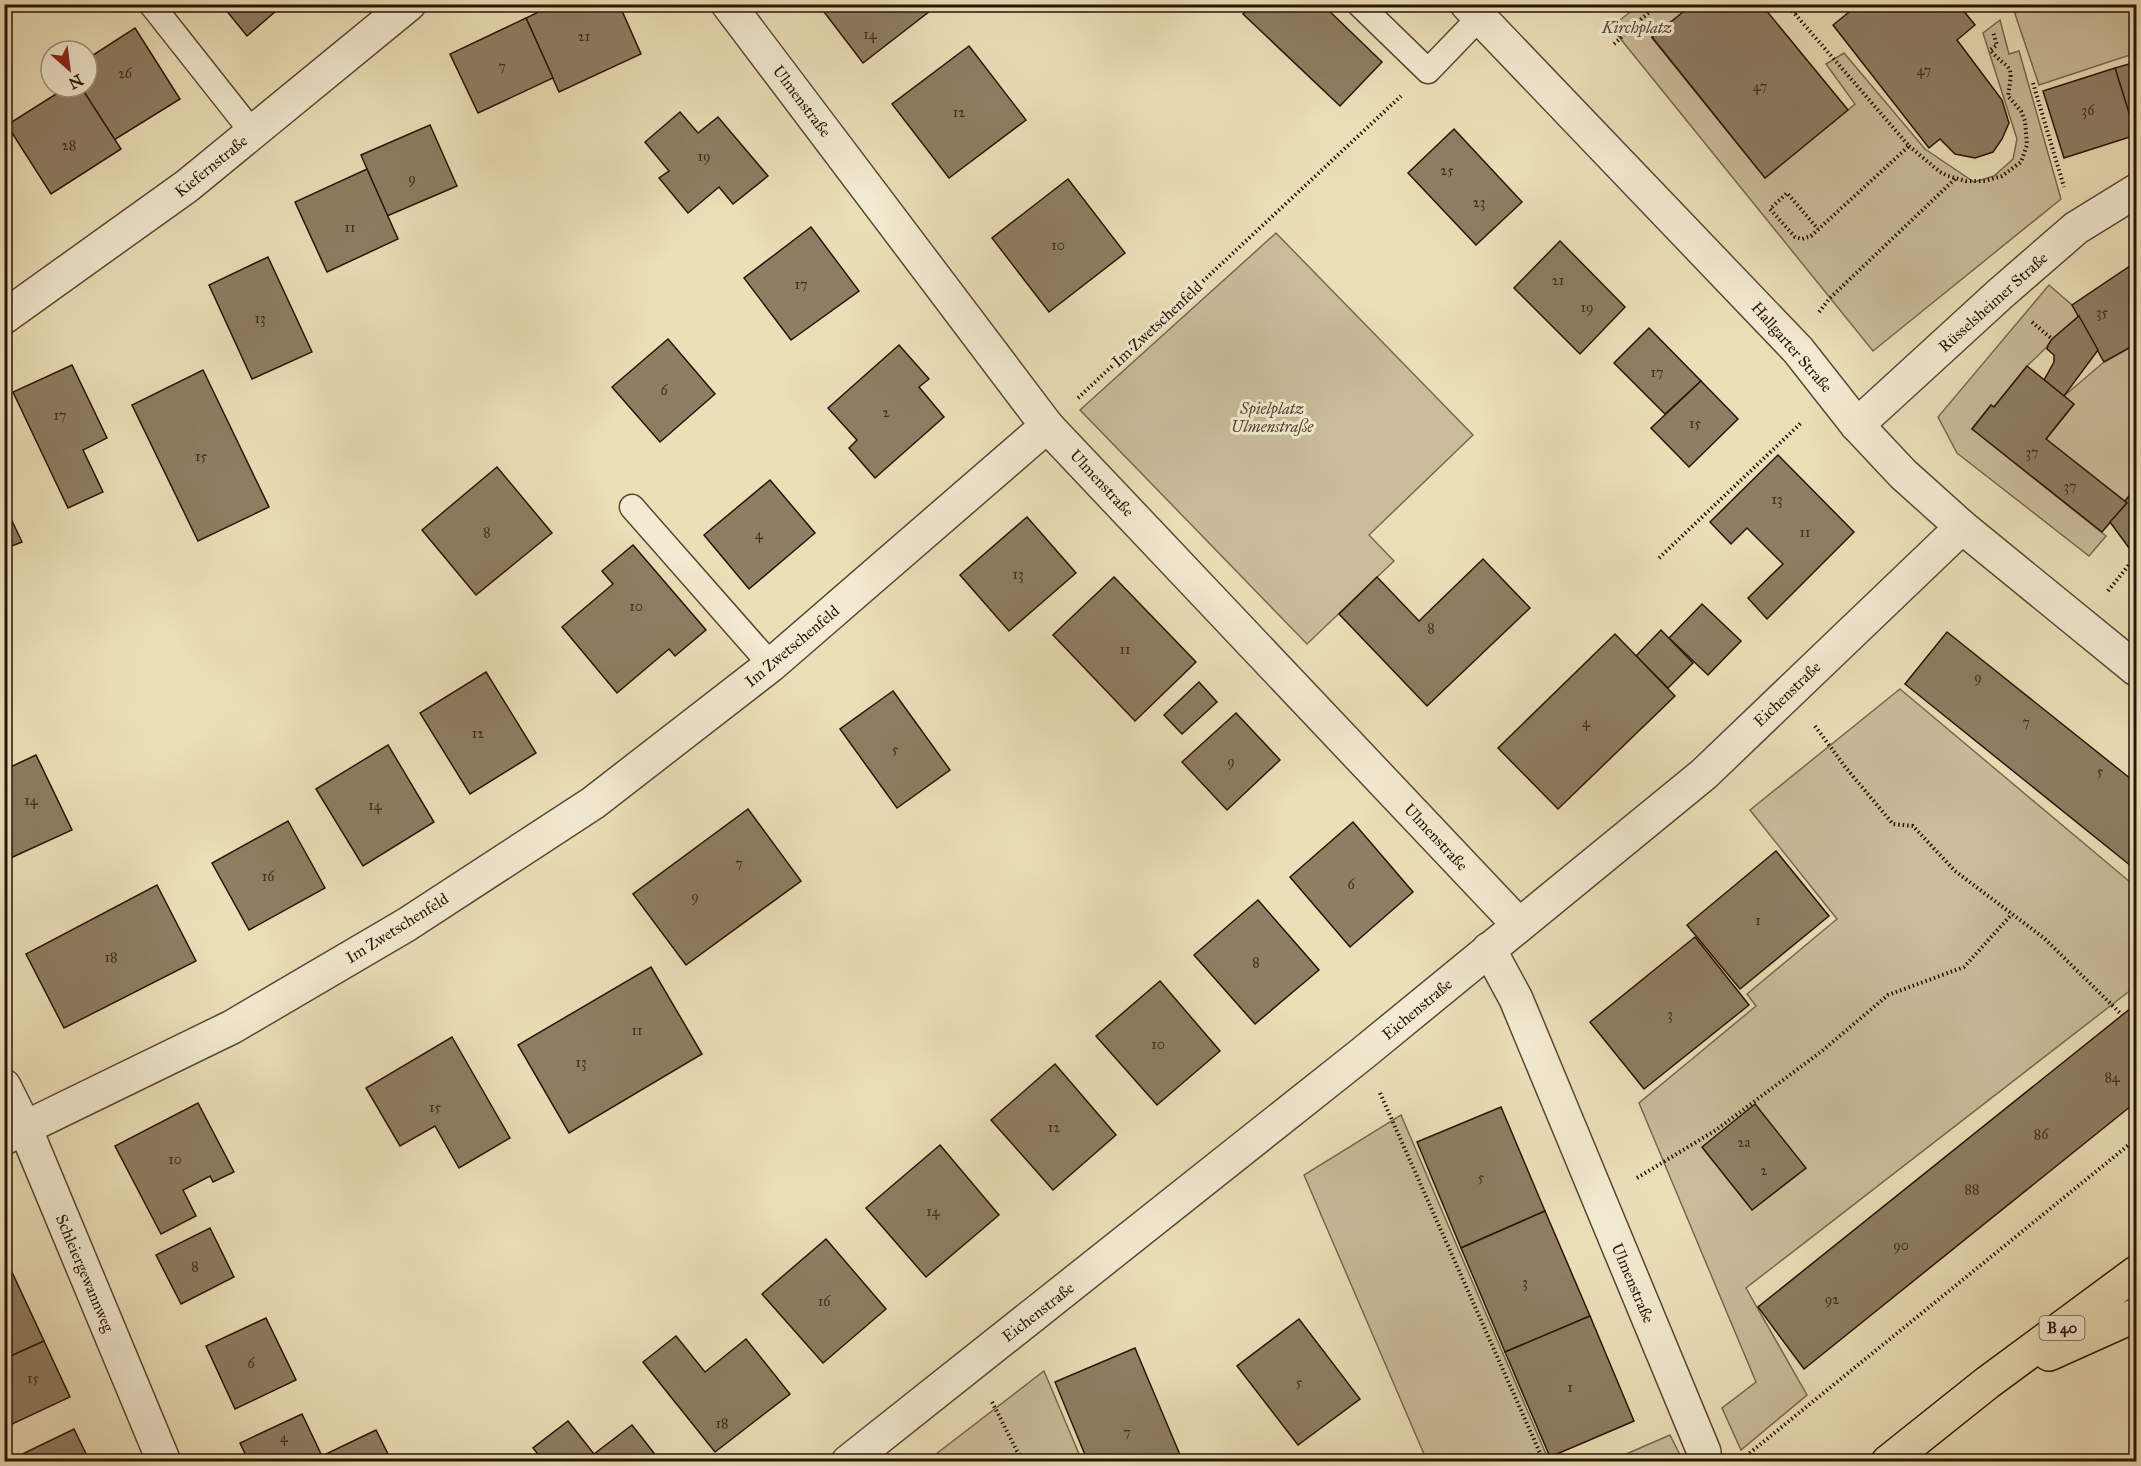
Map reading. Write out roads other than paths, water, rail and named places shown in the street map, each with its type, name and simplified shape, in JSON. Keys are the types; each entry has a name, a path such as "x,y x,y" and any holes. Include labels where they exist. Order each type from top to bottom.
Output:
{"main road":[{"name":"B 40","path":"1888,1461 1987,1383 2136,1273"},
{"name":"B 40","path":"1987,1383 2136,1315"}],"street":[{"name":"Kiefernstraße","path":"4,317 187,186 409,4"},
{"name":"Ulmenstraße","path":"728,4 1047,426 1519,925"},
{"name":"Hallgarter Straße","path":"1473,11 1798,350 1857,425 1904,474 1962,527 2136,669"},
{"name":"Rüsselsheimer Straße","path":"1857,425 2076,228 2136,191"},
{"name":"Im Zwetschenfeld","path":"15,1133 232,1027 406,925 593,803 771,665 1047,426"},
{"name":"Eichenstraße","path":"848,1461 1362,1054 1704,774 1962,527"},
{"name":"Ulmenstraße","path":"1490,949 1516,999 1704,1452"},
{"name":"Schleiergewannweg","path":"4,1086 15,1133 164,1461"}],"lane":[{"path":"151,4 252,133"},
{"path":"1359,4 1428,71 1473,11"},
{"path":"632,507 771,665"}],"park label":[{"name":"Kirchplatz","path":"1637,27"},
{"name":"Spielplatz Ulmenstraße","path":"1272,417"}]}
